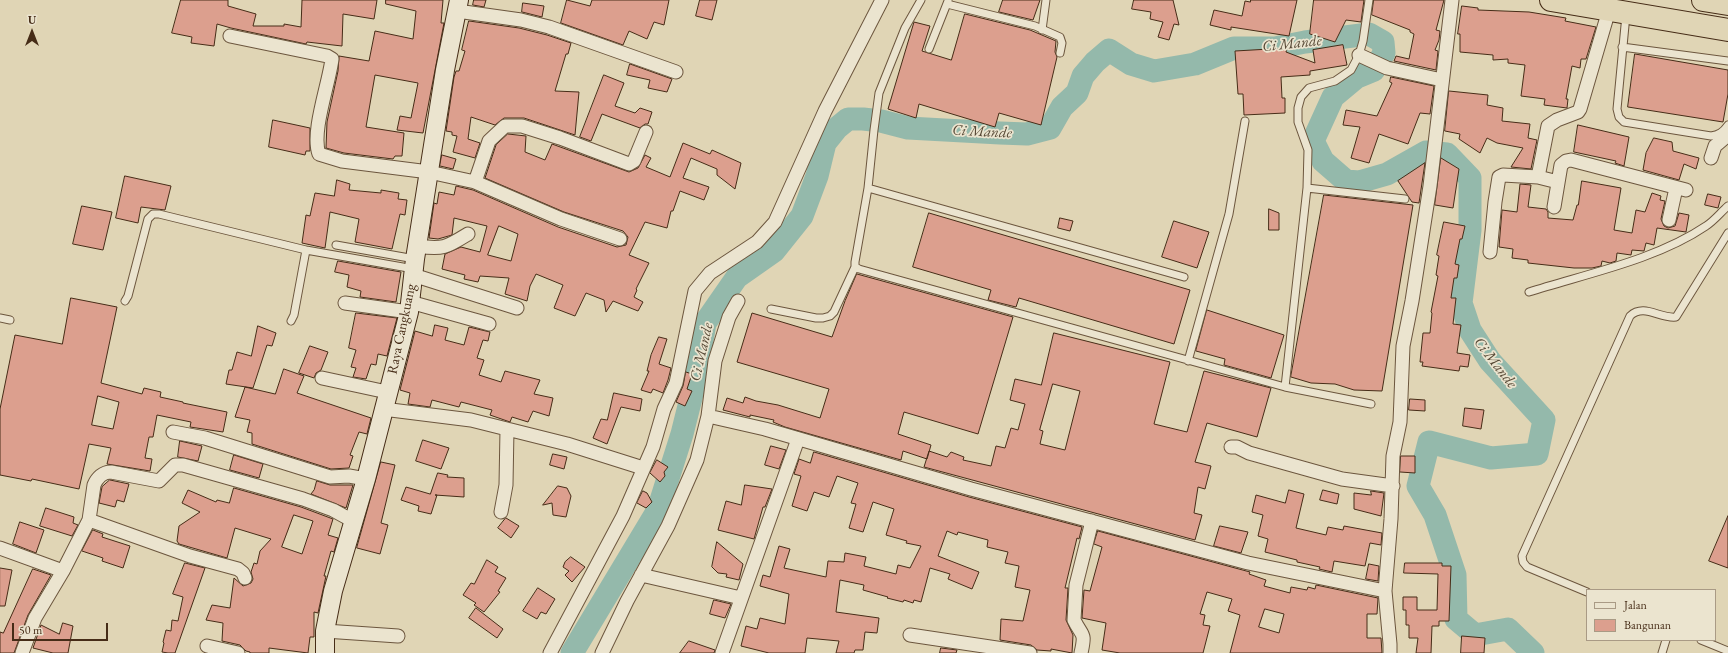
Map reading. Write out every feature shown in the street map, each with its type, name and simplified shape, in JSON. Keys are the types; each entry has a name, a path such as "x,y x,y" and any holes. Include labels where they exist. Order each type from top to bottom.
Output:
{"highway":[{"path":"1551,0 1728,30"},
{"path":"1703,0 1728,4"}],"main road":[{"name":"Raya Cangkuang","path":"325,653 325,630 334,591 366,479 409,307 446,65 458,6"}],"street":[{"path":"550,653 623,516 638,484 664,410 676,382 695,291 710,273 757,242 775,222 825,111 882,0"},
{"path":"1390,653 1385,592 1393,486 1393,456 1400,422 1403,346 1412,301 1433,162 1452,0"},
{"path":"458,6 550,27 676,72"},
{"path":"1538,177 1548,126 1557,120 1578,112 1583,103 1618,12"},
{"path":"230,36 327,56 332,59 319,124 316,148 319,154 342,161 429,172 475,182 561,219 620,239"},
{"path":"1359,55 1377,64 1414,75 1442,80"},
{"path":"475,182 489,141 505,126 522,126 560,138 629,164 634,161 646,132"},
{"path":"1711,158 1716,146 1728,135"},
{"path":"1554,207 1561,165 1566,161 1571,160 1681,189 1670,220"},
{"path":"1490,252 1499,177 1503,175 1538,177 1558,182"},
{"path":"468,234 445,247 428,248 415,262 517,308"},
{"path":"602,653 640,577 668,526 697,460 708,416 715,361 729,317 738,302"},
{"path":"345,303 409,307 489,324"},
{"path":"322,378 385,401 471,420 567,444 643,468"},
{"path":"708,416 765,429 970,489 1248,563 1385,592"},
{"path":"501,512 506,485 507,429"},
{"path":"173,432 205,438 330,477 349,476 366,479"},
{"path":"722,653 798,439"},
{"path":"1231,447 1237,447 1249,453 1342,479 1393,486"},
{"path":"22,653 35,618 90,520 94,485 96,480 104,473 111,472 159,481 175,466 183,465 303,499 333,510 353,521"},
{"path":"90,520 196,558 238,569 245,578"},
{"path":"1080,653 1083,644 1083,633 1074,620 1076,585 1092,521"},
{"path":"0,548 62,571"},
{"path":"640,577 741,598"},
{"path":"325,630 398,636"},
{"path":"910,635 1030,653"},
{"path":"207,646 238,653"}],"lane":[{"path":"771,309 816,318 830,316 834,312 855,267 868,188 879,93 905,28 921,0"},
{"path":"1042,30 1046,0"},
{"path":"1285,387 1307,188 1308,150 1298,122 1298,108 1301,97 1309,88 1335,81 1352,70 1359,55 1363,41 1369,0"},
{"path":"929,49 948,2 1035,26 1060,37 1062,43 1060,53"},
{"path":"1618,12 1622,47 1617,109 1619,117 1624,122 1711,136 1719,135 1728,125"},
{"path":"1622,47 1728,61"},
{"path":"1188,361 1229,214 1245,121"},
{"path":"868,188 1184,278"},
{"path":"1307,188 1405,199"},
{"path":"1529,292 1635,260 1656,252 1692,235 1707,225 1728,206"},
{"path":"125,301 128,296 148,218 153,214 159,214 306,250 415,262"},
{"path":"1586,592 1527,567 1523,562 1522,556 1630,316 1636,311 1643,310 1669,318 1676,316 1728,233"},
{"path":"336,245 415,262"},
{"path":"291,321 294,315 306,250"},
{"path":"855,267 874,274 1285,387 1371,404"},
{"path":"0,318 10,320"},
{"path":"1662,653 1666,641"},
{"path":"1703,641 1728,651"}],"building":[{"path":"181,0 228,0 228,6 256,14 253,26 284,26 284,24 301,27 302,0 377,0 374,19 343,14 342,46 307,42 306,44 217,24 214,46 191,43 192,37 172,33"},
{"path":"386,0 443,0 441,23 444,23 423,133 397,130 400,116 411,118 418,83 375,75 366,127 404,133 402,156 395,156 393,159 344,153 326,148 327,122 338,71 339,56 369,61 375,31 413,39 416,11 386,4"},
{"path":"474,0 486,0 484,7 473,5"},
{"path":"567,0 590,6 592,0 669,0 664,25 654,22 647,39 629,31 623,45 561,23"},
{"path":"700,0 717,0 712,20 696,16"},
{"path":"1003,0 1040,0 1033,20 999,12"},
{"path":"1134,0 1173,0 1179,25 1174,24 1169,40 1158,37 1163,22 1150,19 1151,12 1132,9"},
{"path":"1251,0 1297,0 1289,36 1231,27 1231,30 1210,25 1214,10 1242,16 1245,1 1250,2"},
{"path":"1314,0 1364,0 1361,22 1346,20 1335,42 1310,34"},
{"path":"1374,0 1444,0 1436,30 1440,31 1439,40 1435,50 1438,51 1436,70 1394,61 1396,56 1409,59 1414,34 1410,32 1410,30 1372,15"},
{"path":"523,3 544,6 542,17 522,12"},
{"path":"1462,6 1478,8 1478,10 1529,12 1566,18 1565,21 1596,27 1586,59 1581,59 1580,68 1572,66 1566,99 1568,99 1567,108 1544,105 1545,99 1521,96 1525,65 1508,63 1508,59 1493,60 1493,55 1460,52 1460,34 1458,34"},
{"path":"965,14 1030,30 1056,41 1055,52 1057,57 1041,125 999,113 995,127 919,104 916,118 888,109 914,22 930,26 922,51 951,60"},
{"path":"469,21 519,28 571,43 568,54 566,54 555,91 579,92 575,135 524,118 504,118 495,125 471,117 468,139 480,143 475,158 453,152 457,136 452,135 452,132 446,131 454,77 456,71 459,71 465,51 462,50"},
{"path":"1343,45 1347,65 1310,71 1310,75 1281,77 1282,98 1285,98 1285,113 1244,115 1243,94 1238,94 1235,51 1287,48 1286,52 1315,63 1313,50"},
{"path":"1635,54 1728,70 1728,94 1723,122 1628,107"},
{"path":"630,64 672,79 667,92 648,88 650,80 627,75"},
{"path":"604,75 624,83 615,106 635,113 640,108 652,112 648,124 645,124 640,128 602,114 591,141 580,137"},
{"path":"1391,77 1434,86 1430,114 1420,113 1408,144 1379,134 1369,163 1351,158 1360,127 1343,125 1346,110 1377,116 1392,83 1390,82"},
{"path":"1449,91 1488,95 1487,105 1503,108 1502,121 1530,124 1528,138 1537,140 1531,169 1511,167 1523,148 1497,143 1487,138 1480,153 1459,139 1460,134 1445,131"},
{"path":"273,120 310,128 310,151 306,151 305,155 269,147"},
{"path":"1578,125 1629,137 1624,166 1615,163 1616,161 1574,152"},
{"path":"508,134 526,136 525,152 545,160 552,144 629,172 638,168 645,155 651,158 646,167 670,177 683,143 710,154 712,150 741,163 735,189 717,175 717,169 691,158 683,178 709,187 704,200 680,191 673,211 671,211 667,228 645,222 629,255 649,263 636,289 637,290 634,297 643,302 638,311 613,301 606,312 604,300 586,293 575,316 554,308 563,285 536,274 530,286 527,301 505,294 509,278 480,276 478,282 464,279 465,275 442,269 445,254 461,247 480,252 487,226 454,218 452,235 438,239 429,238 434,203 437,204 439,192 454,195 456,186 473,190 558,227 617,247 626,245 628,237 623,231 564,212 485,178 496,145","holes":["499,226 518,234 511,261 488,255"]},
{"path":"1654,138 1672,142 1673,151 1699,158 1696,169 1684,164 1679,180 1643,170 1646,153"},
{"path":"442,155 456,159 453,169 440,166"},
{"path":"1441,158 1459,169 1453,208 1435,205"},
{"path":"1425,163 1419,203 1412,202 1398,181"},
{"path":"125,176 171,186 165,210 141,207 138,223 116,218"},
{"path":"337,180 350,184 349,190 381,193 381,190 399,193 398,199 407,200 405,215 400,214 392,249 355,242 359,219 330,212 325,248 302,243 306,215 310,216 315,193 334,196"},
{"path":"1582,181 1621,188 1614,230 1632,233 1636,210 1645,212 1652,193 1661,196 1660,200 1665,201 1661,219 1664,226 1668,228 1675,226 1679,213 1689,215 1686,232 1657,228 1654,245 1646,243 1644,251 1632,250 1631,255 1617,253 1616,261 1610,263 1602,261 1601,266 1592,268 1574,268 1528,263 1528,260 1512,258 1513,249 1499,247 1502,210 1517,212 1520,184 1531,185 1528,207 1546,209 1548,212 1548,218 1573,220 1578,205"},
{"path":"1708,194 1721,197 1718,208 1705,205"},
{"path":"1324,195 1413,205 1382,391 1354,390 1335,384 1311,383 1291,377"},
{"path":"82,206 112,212 103,250 73,244"},
{"path":"1269,209 1279,213 1279,230 1269,230"},
{"path":"929,213 1190,290 1174,344 1019,298 1016,307 988,300 991,290 913,267"},
{"path":"1060,218 1073,221 1070,231 1058,228"},
{"path":"1174,221 1209,232 1197,268 1162,257"},
{"path":"1444,222 1465,226 1462,239 1460,239 1455,264 1459,265 1457,278 1454,278 1451,298 1456,298 1453,324 1461,325 1457,353 1470,355 1468,367 1460,366 1459,371 1422,366 1423,362 1420,362 1423,333 1430,333 1431,312 1438,276 1436,275 1439,256 1437,255"},
{"path":"338,261 401,272 396,302 360,297 361,291 347,287 349,275 335,272"},
{"path":"857,274 1013,317 978,434 904,412 898,434 931,445 927,459 903,451 901,460 785,427 773,422 774,420 750,415 750,417 723,410 727,398 743,403 745,397 820,418 829,389 737,362 752,313 832,337"},
{"path":"71,298 117,307 101,383 142,394 144,388 161,392 160,397 227,412 223,432 190,427 191,422 157,415 153,437 149,437 145,458 152,459 150,471 107,464 111,448 89,444 79,489 32,479 31,481 0,475 0,409 15,335 62,344","holes":["98,396 119,402 113,429 92,425"]},
{"path":"1207,310 1284,335 1271,378 1224,365 1225,359 1196,351"},
{"path":"356,313 397,318 387,356 378,354 376,365 371,364 366,379 353,377 356,368 351,367 356,350 349,348"},
{"path":"435,325 448,328 445,340 464,345 469,327 490,332 488,341 483,340 477,358 484,360 479,375 501,382 505,371 540,380 534,394 553,398 549,416 533,411 528,422 512,417 510,422 490,415 492,410 461,402 459,407 432,400 430,407 408,404 410,393 400,390 415,331 432,336"},
{"path":"258,326 276,333 272,346 267,345 253,388 226,384 229,370 232,370 237,352 251,356"},
{"path":"1054,333 1170,362 1154,424 1187,432 1204,371 1271,388 1257,437 1207,423 1195,462 1211,466 1205,489 1198,487 1194,513 1202,515 1195,540 924,467 929,451 947,457 951,452 964,457 963,460 991,466 996,446 1005,448 1011,428 1018,430 1025,404 1010,400 1015,379 1041,385","holes":["1053,384 1080,391 1065,450 1040,444 1043,431 1040,430"]},
{"path":"659,337 667,339 659,364 671,368 663,393 653,389 651,393 641,390 649,371 647,371 651,355"},
{"path":"310,346 328,352 321,370 316,373 314,378 299,373"},
{"path":"284,369 304,376 297,393 371,418 367,434 359,432 350,455 353,456 349,468 331,469 252,444 252,433 247,432 250,420 235,417 245,387 275,394"},
{"path":"686,372 692,374 687,389 692,391 685,406 676,402 683,386"},
{"path":"614,393 642,399 640,411 621,407 607,444 593,438 601,419 607,420"},
{"path":"1410,399 1425,400 1425,411 1409,410"},
{"path":"1465,408 1484,410 1481,429 1463,426"},
{"path":"423,440 449,448 441,469 416,461"},
{"path":"180,441 202,446 198,461 178,457"},
{"path":"771,446 786,450 779,469 765,465"},
{"path":"814,452 969,497 1082,527 1079,539 1077,538 1065,588 1068,588 1066,620 1073,635 1072,653 1051,649 1051,651 1037,650 1031,645 1000,640 1001,619 1023,621 1030,590 1015,587 1019,566 1005,563 1008,552 987,547 988,540 958,532 957,535 947,531 938,556 979,572 972,589 948,579 950,574 930,568 921,602 914,600 913,603 904,600 903,602 887,598 888,597 863,590 864,585 840,580 836,612 879,618 877,633 865,632 863,650 855,650 854,653 836,653 839,641 807,638 805,653 769,653 741,646 746,626 757,629 760,618 785,624 789,594 760,586 763,575 770,577 779,546 790,549 784,568 826,577 828,561 844,562 845,553 866,557 864,566 896,574 898,565 910,568 921,546 906,543 907,541 886,535 894,509 873,502 863,532 849,528 856,504 851,503 858,483 837,476 829,497 814,492 807,511 792,506 801,476 794,474 799,459 810,463"},
{"path":"553,454 567,457 564,469 550,465"},
{"path":"234,455 263,464 259,478 230,470"},
{"path":"1401,456 1415,456 1415,473 1400,472"},
{"path":"657,460 668,467 664,472 665,476 660,482 650,473"},
{"path":"381,462 395,465 381,523 388,525 380,554 357,548"},
{"path":"438,473 448,475 447,477 464,478 464,497 437,495 431,514 418,511 419,506 401,500 406,487 430,494"},
{"path":"110,480 129,484 124,502 117,500 115,507 99,503 102,487"},
{"path":"317,481 330,485 353,485 346,508 311,494"},
{"path":"745,485 772,489 765,507 763,507 754,539 718,530 726,501 741,505"},
{"path":"558,486 567,488 571,496 566,517 553,515 552,503 543,505"},
{"path":"234,488 301,507 333,519 328,535 338,538 334,552 331,551 324,576 326,576 318,613 314,612 314,637 310,637 308,653 269,648 269,653 250,653 240,645 222,641 223,623 206,620 212,605 230,608 234,578 243,586 251,583 253,579 251,572 254,563 257,564 260,551 271,539 235,528 227,558 179,544 177,541 179,526 200,512 182,503 188,490 216,502 217,500 229,503","holes":["294,515 313,521 302,554 282,547"]},
{"path":"1289,490 1304,494 1296,528 1326,535 1328,527 1343,530 1344,526 1382,533 1381,545 1370,543 1365,566 1334,561 1332,572 1319,569 1320,567 1297,562 1297,560 1265,552 1268,539 1258,536 1263,515 1252,512 1256,495 1285,503"},
{"path":"1323,490 1339,494 1337,504 1320,500"},
{"path":"643,491 647,493 652,502 646,508 637,503"},
{"path":"1371,491 1384,493 1381,516 1354,509 1354,493 1371,495"},
{"path":"46,508 74,517 73,523 78,525 72,536 40,526"},
{"path":"1728,516 1728,568 1709,561"},
{"path":"506,518 519,526 511,538 498,528"},
{"path":"20,522 44,530 36,553 13,544"},
{"path":"1220,526 1248,532 1241,553 1214,546"},
{"path":"93,530 103,534 102,537 130,546 123,568 102,561 103,558 82,551"},
{"path":"1098,531 1250,572 1249,574 1266,580 1264,586 1290,593 1291,587 1307,590 1308,587 1315,589 1316,585 1378,598 1377,614 1367,614 1367,638 1381,638 1382,653 1230,653 1240,615 1228,611 1232,599 1207,592 1200,614 1205,615 1203,625 1210,626 1203,653 1120,653 1102,650 1106,623 1082,618 1084,590 1090,591 1102,547 1094,544","holes":["1265,609 1284,614 1279,633 1259,627"]},
{"path":"717,542 743,564 739,580 726,577 727,574 718,573 712,567"},
{"path":"571,557 585,567 572,582 565,575 569,571 563,567 565,562"},
{"path":"487,560 498,567 495,572 506,578 498,591 500,592 484,612 474,605 476,603 463,595 471,583 474,584"},
{"path":"185,563 205,568 175,653 162,652 166,630 171,631 172,620 178,621 183,597 173,594"},
{"path":"1405,563 1442,563 1442,566 1451,566 1449,621 1439,621 1439,626 1432,626 1431,653 1416,653 1418,638 1409,638 1409,625 1406,625 1406,610 1403,610 1403,597 1417,597 1417,610 1437,610 1438,574 1404,573"},
{"path":"1369,564 1379,566 1378,581 1366,579"},
{"path":"0,568 12,570 5,606 0,606"},
{"path":"33,569 51,575 28,615 14,653 0,653 0,632 3,633"},
{"path":"538,588 555,599 546,614 541,612 537,619 523,611"},
{"path":"714,600 731,604 725,618 710,614"},
{"path":"476,608 503,629 497,638 469,618"},
{"path":"63,623 73,626 68,653 53,653 33,648 41,625 59,634"},
{"path":"1462,636 1485,638 1484,653 1461,653"},
{"path":"689,641 715,650 714,653 680,653"},
{"path":"941,648 957,650 956,653 940,653"}],"waterway":[{"name":"Ci Mande","path":"572,653 658,510 682,434 695,382 705,323 737,277 774,251 802,216 817,176 825,143 837,128 848,119 881,121 908,128 1027,134 1050,128 1062,107 1077,93 1083,76 1095,62 1109,50 1131,64 1154,71 1195,64 1234,48 1275,48 1305,42 1369,34 1383,42 1384,53 1374,70 1357,77 1333,97 1313,141 1323,161 1346,181 1359,182 1387,174 1426,152 1447,154 1470,178 1470,230 1461,303 1470,330 1490,361 1544,420 1537,454 1491,458 1429,442 1418,486 1435,515 1455,575 1456,619 1475,635 1508,629 1533,653"}]}
